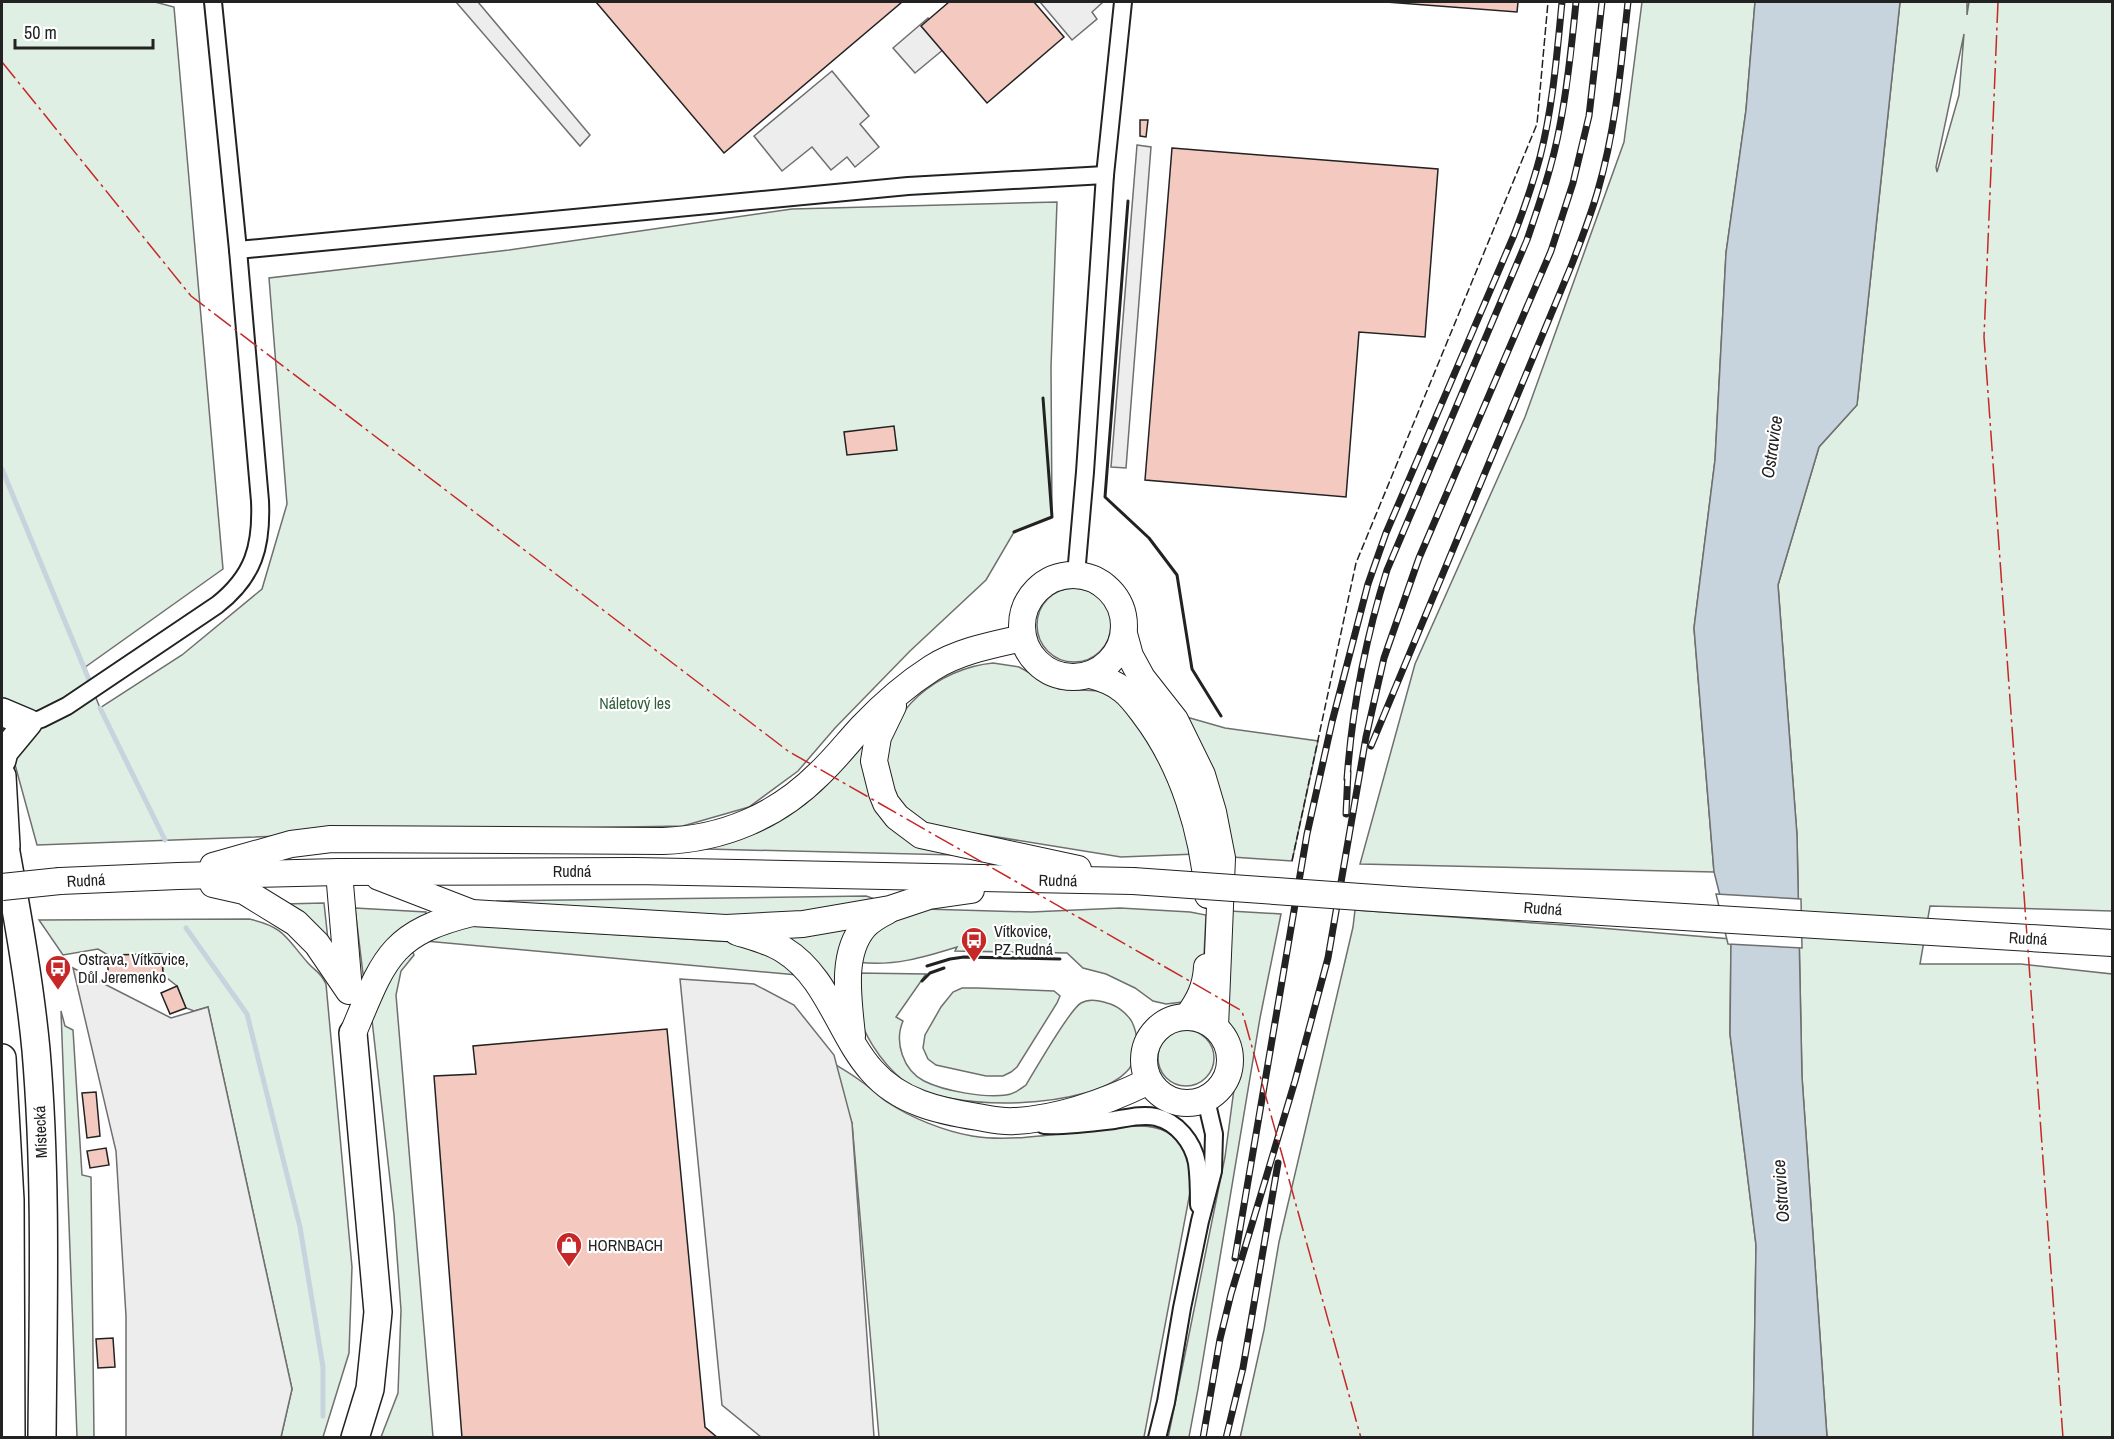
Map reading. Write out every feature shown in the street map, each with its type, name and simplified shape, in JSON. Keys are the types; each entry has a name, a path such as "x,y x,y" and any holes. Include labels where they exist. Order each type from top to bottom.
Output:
{"highway":[{"path":"2,712 28,723 4,752 2,760"},
{"name":"Místecká","path":"2,776 4,842 25,966 36,1050 39,1097 42,1186 42,1437"},
{"path":"353,1033 378,1312 370,1389 355,1437"},
{"name":"Místecká","path":"2,1058 10,1211 10,1437"},
{"path":"42,1377 49,1399 55,1437"}],"main road":[{"path":"1090,675 1112,659 1122,643 1124,619 1115,597 1098,582 1076,575 1051,580 1036,590 1031,597 1022,621 1023,638 1032,657 1048,671 1069,677 1090,675 1107,679 1125,691 1144,714 1168,751 1195,818 1208,892 1209,944 1205,986 1200,999 1187,1017"},
{"path":"1124,634 1130,656 1142,678 1175,720 1202,775 1213,812 1222,858 1215,1027"},
{"path":"178,876 291,844 331,839 663,841 712,835 748,823 785,802 819,774 876,713 933,667 956,656 1023,638"},
{"path":"902,692 888,714 878,737 874,761 886,803 897,817 921,835 1133,881"},
{"name":"Rudná","path":"2,887 60,881 339,872 635,871 1133,881 1403,900 2112,943"},
{"path":"339,872 353,1033"},
{"path":"366,872 472,913 726,928 802,924 890,909 938,894 1051,880"},
{"path":"178,876 244,891 285,915 317,944 349,991"},
{"path":"854,1045 848,988 852,953 858,935 864,927 890,909"},
{"path":"353,1033 380,972 397,948 411,936 433,924 472,913"},
{"path":"726,928 774,945 797,960 815,979 872,1071 883,1082 915,1102 956,1114 1012,1122 1082,1107 1112,1098 1149,1081"},
{"path":"1176,1018 1197,1018 1215,1027 1224,1036 1231,1060 1229,1072 1216,1093 1206,1100 1193,1103 1174,1101 1157,1091 1149,1081 1144,1063 1144,1053 1152,1036 1176,1018"}],"street":[{"path":"28,723 67,706 217,605 235,590 251,564 259,539 260,510 238,250 213,2"},
{"path":"1076,575 1086,472 1106,175 1123,2"},
{"path":"238,250 908,186 1106,175"},
{"path":"1157,1437 1166,1402 1200,1221 1212,1181 1215,1160 1213,1125 1206,1100"},
{"path":"1012,1122 1068,1126 1146,1116 1170,1123 1184,1136 1195,1154 1200,1221"}],"green space":[{"name":"Náletový les","path":"2,2 155,2 174,7 223,569 84,668 100,708 182,655 262,589 287,504 269,278 509,250 792,209 1057,202 1051,367 1052,517 1014,532 986,580 910,651 835,728 798,771 749,807 683,826 445,830 37,845 2,717"},
{"path":"1642,2 1755,2 1746,110 1726,253 1715,460 1694,628 1714,872 1360,864 1415,664 1525,417 1624,142"},
{"path":"1900,2 1967,2 1967,15 1969,2 2112,2 2112,911 1930,906 1920,964 2021,964 2112,974 2112,1437 1827,1437 1802,1077 1797,835 1778,585 1819,447 1857,405","holes":["1964,34 1959,95 1937,172 1936,167"]},
{"path":"1074,588 1095,594 1105,604 1111,625 1105,646 1095,656 1074,662 1053,656 1043,646 1037,625 1043,604 1053,594"},
{"path":"993,663 1019,667 1059,689 1101,691 1113,695 1158,749 1196,854 1121,857 929,826 905,811 895,798 887,770 888,749 894,729 904,712 918,696 935,683 973,667"},
{"path":"1183,716 1225,728 1318,741 1292,861 1232,857"},
{"path":"868,733 870,788 954,855 706,849 733,836"},
{"path":"866,896 875,899 771,919 495,906 497,901"},
{"path":"324,903 328,940 284,904"},
{"path":"355,908 426,912 425,917 364,982"},
{"path":"1120,908 1206,915 1203,975 1183,1002 1166,1004 1153,1001 1135,988 1106,974 1083,968 1067,953 955,951 957,947 896,962 858,962 863,942 879,925 924,909 1031,912"},
{"path":"1355,910 1731,939 1730,1034 1756,1245 1753,1437 1240,1438 1264,1330 1279,1242 1353,927"},
{"path":"1230,911 1281,914 1260,1018 1189,1437 1168,1438 1225,1157 1239,1051 1232,1029 1224,1019"},
{"path":"249,919 270,926 284,935 320,974 326,984 352,1267 349,1353 323,1437 281,1437 292,1389 208,1007 194,1011 186,1008 177,986 163,975 162,954 108,955 98,949 63,955 39,920"},
{"path":"856,924 839,1000 786,937"},
{"path":"466,925 734,942 767,950 798,975 425,941"},
{"path":"411,947 414,955 401,971 396,995 433,1437 381,1437 398,1393 401,1310 394,1215 372,1020 380,991"},
{"path":"856,973 926,974 896,1017 903,1021 900,1029 900,1046 906,1063 917,1076 942,1088 987,1095 1006,1095 1019,1090 1026,1085 1069,1016 1087,1000 1110,1004 1130,1019 1137,1040 1135,1058 1129,1069 1111,1083 1085,1093 1053,1100 1019,1103 984,1102 952,1099 924,1091 895,1074 872,1045 858,1012"},
{"path":"962,988 1054,991 1060,996 1017,1067 1003,1076 986,1076 936,1065 928,1059 923,1048 925,1035 941,1007 953,992"},
{"path":"61,1011 65,1026 73,1030 82,1175 91,1177 94,1437 77,1437"},
{"path":"1186,1030 1197,1032 1206,1038 1212,1047 1214,1058 1212,1069 1206,1078 1197,1084 1186,1086 1175,1084 1166,1078 1160,1069 1158,1058 1160,1047 1166,1038 1175,1032"},
{"path":"828,1060 854,1076 896,1108 928,1123 961,1134 988,1138 1021,1138 1144,1126 1160,1129 1174,1137 1183,1149 1189,1164 1191,1187 1144,1437 879,1437 852,1123"}],"shaded area":[{"path":"456,2 478,2 590,135 580,146"},
{"path":"1040,2 1102,3 1092,12 1097,19 1072,40"},
{"path":"928,18 950,44 915,73 893,48"},
{"path":"832,71 869,116 860,124 879,147 855,167 847,157 831,170 812,147 782,171 754,136"},
{"path":"1137,145 1151,147 1126,468 1111,467"},
{"path":"73,968 171,1018 208,1007 292,1389 281,1437 126,1437 126,1316 116,1151"},
{"path":"680,979 754,984 794,1005 834,1055 852,1123 874,1437 761,1437 722,1405"}],"water":[{"name":"Ostravice","path":"1755,2 1900,2 1857,405 1819,447 1778,585 1797,835 1802,1077 1827,1437 1753,1438 1756,1245 1730,1034 1731,939 1714,872 1694,628 1715,460 1726,253 1746,110"}],"pier":[{"path":"1716,894 1801,899 1802,948 1728,944"}],"building":[{"path":"596,2 902,2 724,153"},
{"path":"949,2 1034,2 1064,37 987,103 921,26"},
{"path":"1386,2 1518,2 1517,12"},
{"path":"1140,120 1148,120 1146,137 1140,136"},
{"path":"1172,148 1438,169 1425,337 1359,332 1346,497 1145,480"},
{"path":"894,426 897,450 847,455 844,432"},
{"path":"162,954 163,975 108,975 108,955"},
{"path":"177,986 186,1008 170,1014 161,993"},
{"name":"HORNBACH","path":"667,1029 705,1427 718,1438 462,1438 434,1076 476,1074 473,1046"},
{"path":"96,1092 100,1136 87,1138 82,1093"},
{"path":"106,1148 109,1165 90,1168 87,1151"},
{"path":"113,1338 115,1367 98,1368 96,1339"}],"waterway":[{"path":"2,469 92,687"},
{"path":"100,708 165,840"},
{"path":"186,928 247,1014 300,1227 323,1367 323,1416"}],"railway":[{"path":"1235,1258 1307,834 1332,722 1368,584 1386,533 1514,235 1531,186 1548,118 1562,2"},
{"path":"1347,779 1352,726 1361,673 1387,570 1527,240 1546,183 1563,110 1576,2"},
{"path":"1203,1438 1220,1339 1231,1294 1295,1081 1328,958 1366,737 1384,658 1419,558 1551,251 1573,183 1589,116 1602,2"},
{"path":"1371,746 1572,264 1589,218 1604,167 1614,120 1628,2"},
{"path":"1346,814 1348,772"},
{"path":"1226,1438 1243,1368 1278,1163"}],"fence":[{"path":"1292,861 1356,563 1537,124 1548,2"}],"wall":[{"path":"1128,201 1105,497 1149,538 1177,575 1192,669 1221,716"},
{"path":"1014,532 1052,517 1043,398"},
{"path":"927,966 964,957 1060,959"},
{"path":"922,981 930,973 944,968"}],"power":[{"path":"1998,2 1984,337 2063,1438"},
{"path":"2,62 191,296 788,751 1242,1011 1361,1438"}],"place":[{"name":"Vítkovice, PZ Rudná","path":"974,963"},
{"name":"Ostrava, Vítkovice, Důl Jeremenko","path":"58,991"},
{"name":"HORNBACH","path":"569,1268"}]}
